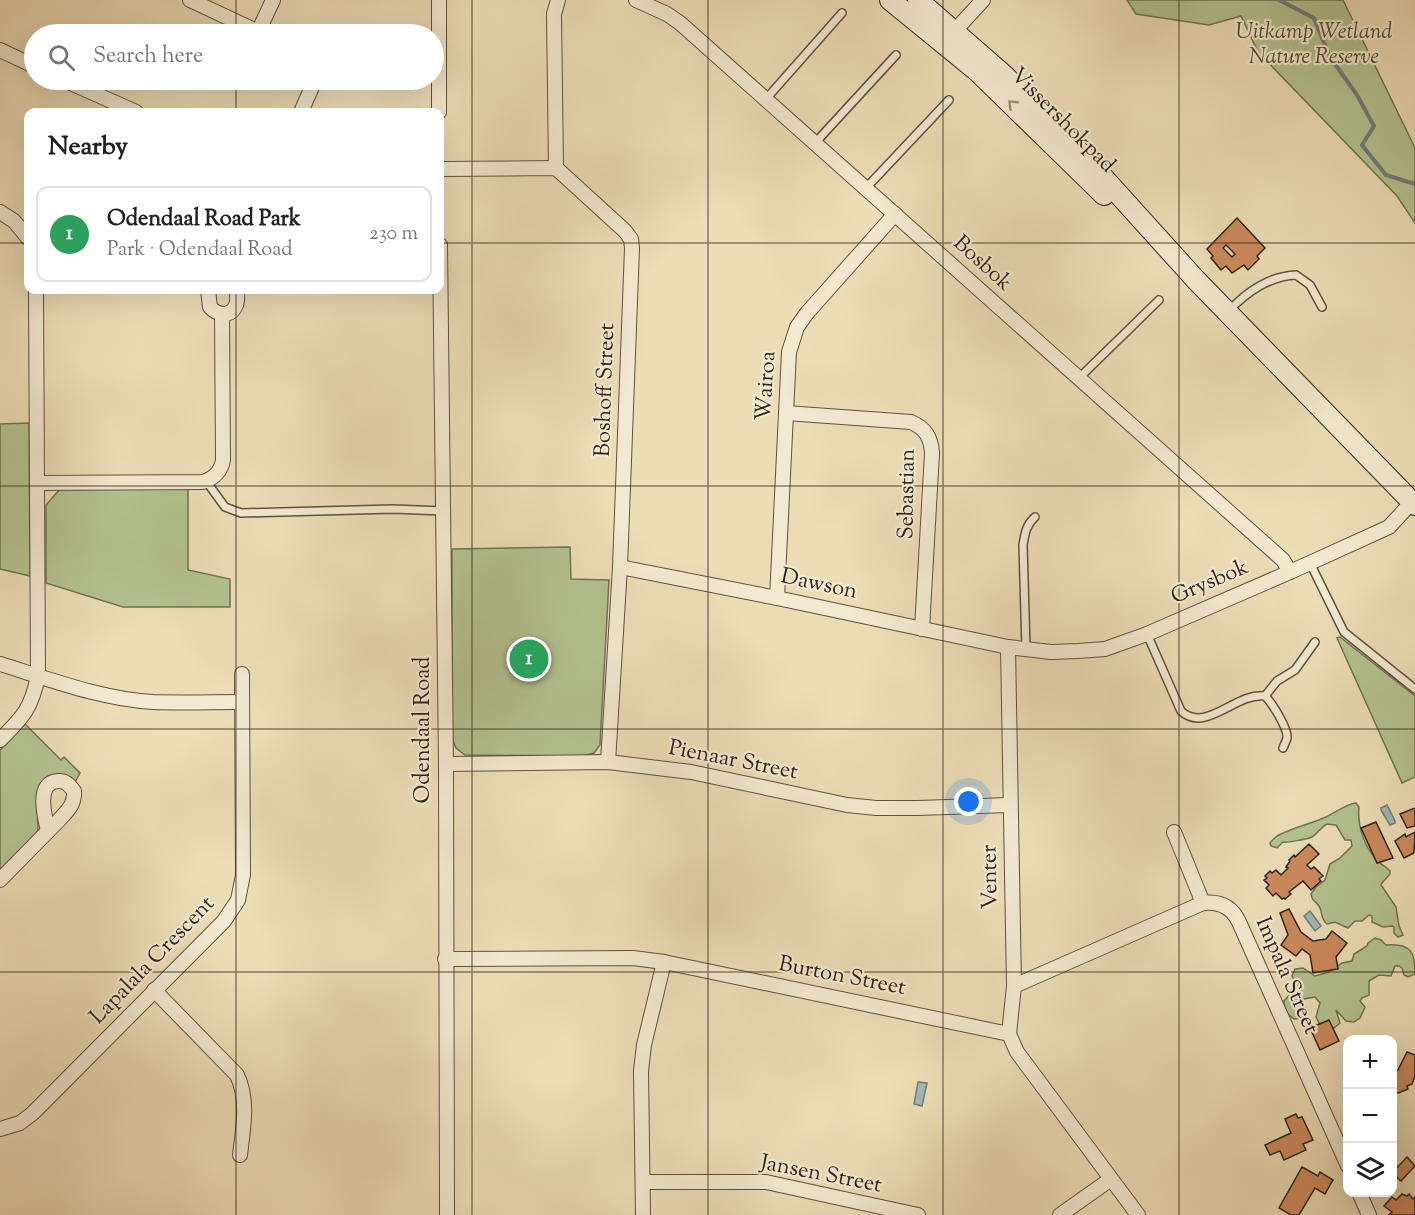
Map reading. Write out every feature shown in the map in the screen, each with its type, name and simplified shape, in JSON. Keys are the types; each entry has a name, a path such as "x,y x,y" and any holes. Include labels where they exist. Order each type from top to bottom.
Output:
{"main road":[{"name":"Vissershokpad","path":"890,0 949,36 1004,75 1094,166 1196,280 1414,503"},
{"name":"Vissershokpad","path":"918,0 949,36"}],"street":[{"path":"190,0 242,24"},
{"path":"264,24 273,0"},
{"path":"439,0 439,24"},
{"path":"444,169 556,168 554,14 558,0"},
{"name":"Bosbok","path":"636,0 667,14 680,23 1283,560 1290,572"},
{"path":"949,36 982,0"},
{"path":"0,50 24,61"},
{"path":"86,90 127,108"},
{"path":"303,108 311,90"},
{"path":"439,90 439,108"},
{"name":"Boshoff Street","path":"556,168 625,231 631,239 632,248 620,567 608,762"},
{"path":"0,212 14,220 24,233"},
{"name":"Wairoa","path":"777,598 789,352 797,327 807,313 895,214"},
{"path":"0,740 29,708 38,675 36,294"},
{"path":"208,294 210,307 222,315 232,311 235,307 237,294"},
{"name":"Odendaal Road","path":"441,294 446,764 447,1215"},
{"path":"37,483 206,481 217,474 223,460 222,315"},
{"name":"Sebastian","path":"786,413 910,422 921,427 930,438 932,453 922,629"},
{"name":"Grysbok","path":"1008,647 1051,652 1104,649 1147,634 1389,527 1414,503"},
{"name":"Dawson","path":"620,567 1008,647"},
{"name":"Venter","path":"1008,647 1014,986 1009,1034"},
{"path":"0,664 105,694 152,702 241,702"},
{"name":"Lapalala Crescent","path":"0,1130 20,1123 33,1113 232,911 241,892 243,875 242,674"},
{"name":"Pienaar Street","path":"446,764 608,762 691,772 856,806 917,808 1010,805"},
{"path":"0,880 48,831"},
{"path":"1014,986 1203,903 1174,832"},
{"name":"Impala Street","path":"1203,903 1211,902 1225,906 1236,916 1343,1157"},
{"name":"Burton Street","path":"445,959 633,958 664,962 1009,1034"},
{"path":"643,1215 641,1071 644,1046 664,962"},
{"path":"154,990 237,1075 241,1083 244,1105 240,1155"},
{"path":"1009,1034 1017,1052 1138,1215"},
{"path":"1060,1215 1111,1179"},
{"name":"Jansen Street","path":"643,1182 766,1182 918,1215"},
{"path":"1361,1197 1369,1215"}],"lane":[{"path":"766,99 842,13"},
{"path":"815,143 896,56"},
{"path":"866,188 949,100"},
{"path":"1228,313 1247,293 1288,275 1296,275 1310,285 1322,307"},
{"path":"1079,378 1159,300"},
{"path":"206,481 225,507 240,513 393,508 443,511"},
{"path":"1026,649 1023,545 1025,531 1035,517"},
{"path":"1310,562 1344,633 1415,689"},
{"path":"1147,634 1181,711 1193,719 1203,718 1248,697 1265,696 1277,681 1295,670 1315,642"},
{"path":"1265,696 1285,729 1287,738 1283,748"}],"green space":[{"name":"Uitkamp Wetland Nature Reserve","path":"1127,0 1343,0 1415,148 1415,223 1397,196 1258,52 1241,16 1209,25 1136,14"},
{"path":"29,423 30,576 0,569 0,424"},
{"path":"60,489 188,489 188,570 230,579 230,607 123,607 46,583 46,505"},
{"path":"570,547 571,579 609,580 600,745 594,753 583,756 465,755 456,748 452,738 452,549"},
{"path":"1340,637 1415,696 1415,777 1402,783 1337,638"},
{"path":"25,724 61,760 64,757 80,773 75,782 70,778 37,796 38,831 0,871 0,750"},
{"path":"1356,803 1359,807 1360,828 1368,847 1377,860 1390,871 1381,885 1396,907 1403,935 1398,937 1394,933 1394,927 1383,927 1372,922 1372,916 1369,915 1362,921 1355,921 1348,928 1335,922 1327,924 1323,920 1320,908 1311,894 1325,880 1330,864 1352,846 1351,840 1345,840 1336,825 1327,824 1312,837 1283,842 1277,848 1271,846 1270,843 1283,833"},
{"path":"1375,938 1386,945 1407,948 1413,955 1415,974 1408,977 1404,975 1402,968 1395,966 1391,976 1379,975 1369,981 1369,995 1360,1001 1365,1007 1360,1018 1354,1022 1346,1021 1336,1010 1340,1023 1334,1028 1319,1023 1316,1017 1320,1003 1315,997 1304,999 1302,1002 1308,1011 1305,1018 1294,1019 1285,1012 1284,1001 1297,986 1292,976 1295,969 1303,968 1315,976 1329,972 1342,963 1352,961 1354,954"}],"water":[{"path":"1387,805 1395,821 1390,825 1381,810"},
{"path":"1310,911 1321,926 1315,931 1304,916"},
{"path":"918,1082 927,1083 922,1106 914,1104"}],"building":[{"path":"1237,218 1265,248 1257,256 1259,259 1248,270 1244,265 1232,273 1226,266 1221,270 1207,249","holes":["1226,245 1235,254 1232,257 1223,248"]},
{"path":"1415,808 1415,826 1407,828 1400,814"},
{"path":"1376,822 1393,858 1377,863 1361,828"},
{"path":"1415,832 1414,853 1404,858 1395,841 1405,834 1406,837"},
{"path":"1309,844 1319,854 1307,865 1311,869 1314,867 1323,876 1319,879 1321,881 1311,890 1303,881 1289,892 1291,894 1285,899 1276,893 1273,896 1266,888 1269,885 1264,880 1267,878 1265,876 1270,871 1272,873 1276,870 1281,875 1288,868 1286,867 1289,860"},
{"path":"1289,909 1301,932 1313,941 1326,939 1332,931 1347,943 1336,957 1338,969 1313,973 1310,955 1302,949 1296,956 1281,945 1288,935 1280,913"},
{"path":"1329,1020 1339,1041 1320,1050 1310,1028"},
{"path":"1407,1052 1415,1055 1415,1076 1412,1084 1407,1086 1408,1089 1397,1093 1397,1070"},
{"path":"1296,1114 1298,1118 1302,1117 1313,1140 1303,1144 1306,1150 1284,1160 1280,1151 1270,1155 1265,1145 1291,1133 1285,1119"},
{"path":"1407,1157 1415,1166 1401,1181 1397,1177 1397,1168"},
{"path":"1302,1167 1318,1176 1320,1172 1333,1180 1325,1194 1315,1188 1299,1215 1291,1215 1279,1208"},
{"path":"1402,1194 1407,1196 1409,1194 1413,1199 1415,1197 1415,1215 1389,1215 1392,1212 1384,1206 1392,1197 1396,1200"}],"waterway":[{"path":"1279,0 1314,18 1330,57 1357,95 1374,126 1362,145 1386,175 1415,184"}],"place":[{"name":"Odendaal Road Park","path":"529,659"}]}
